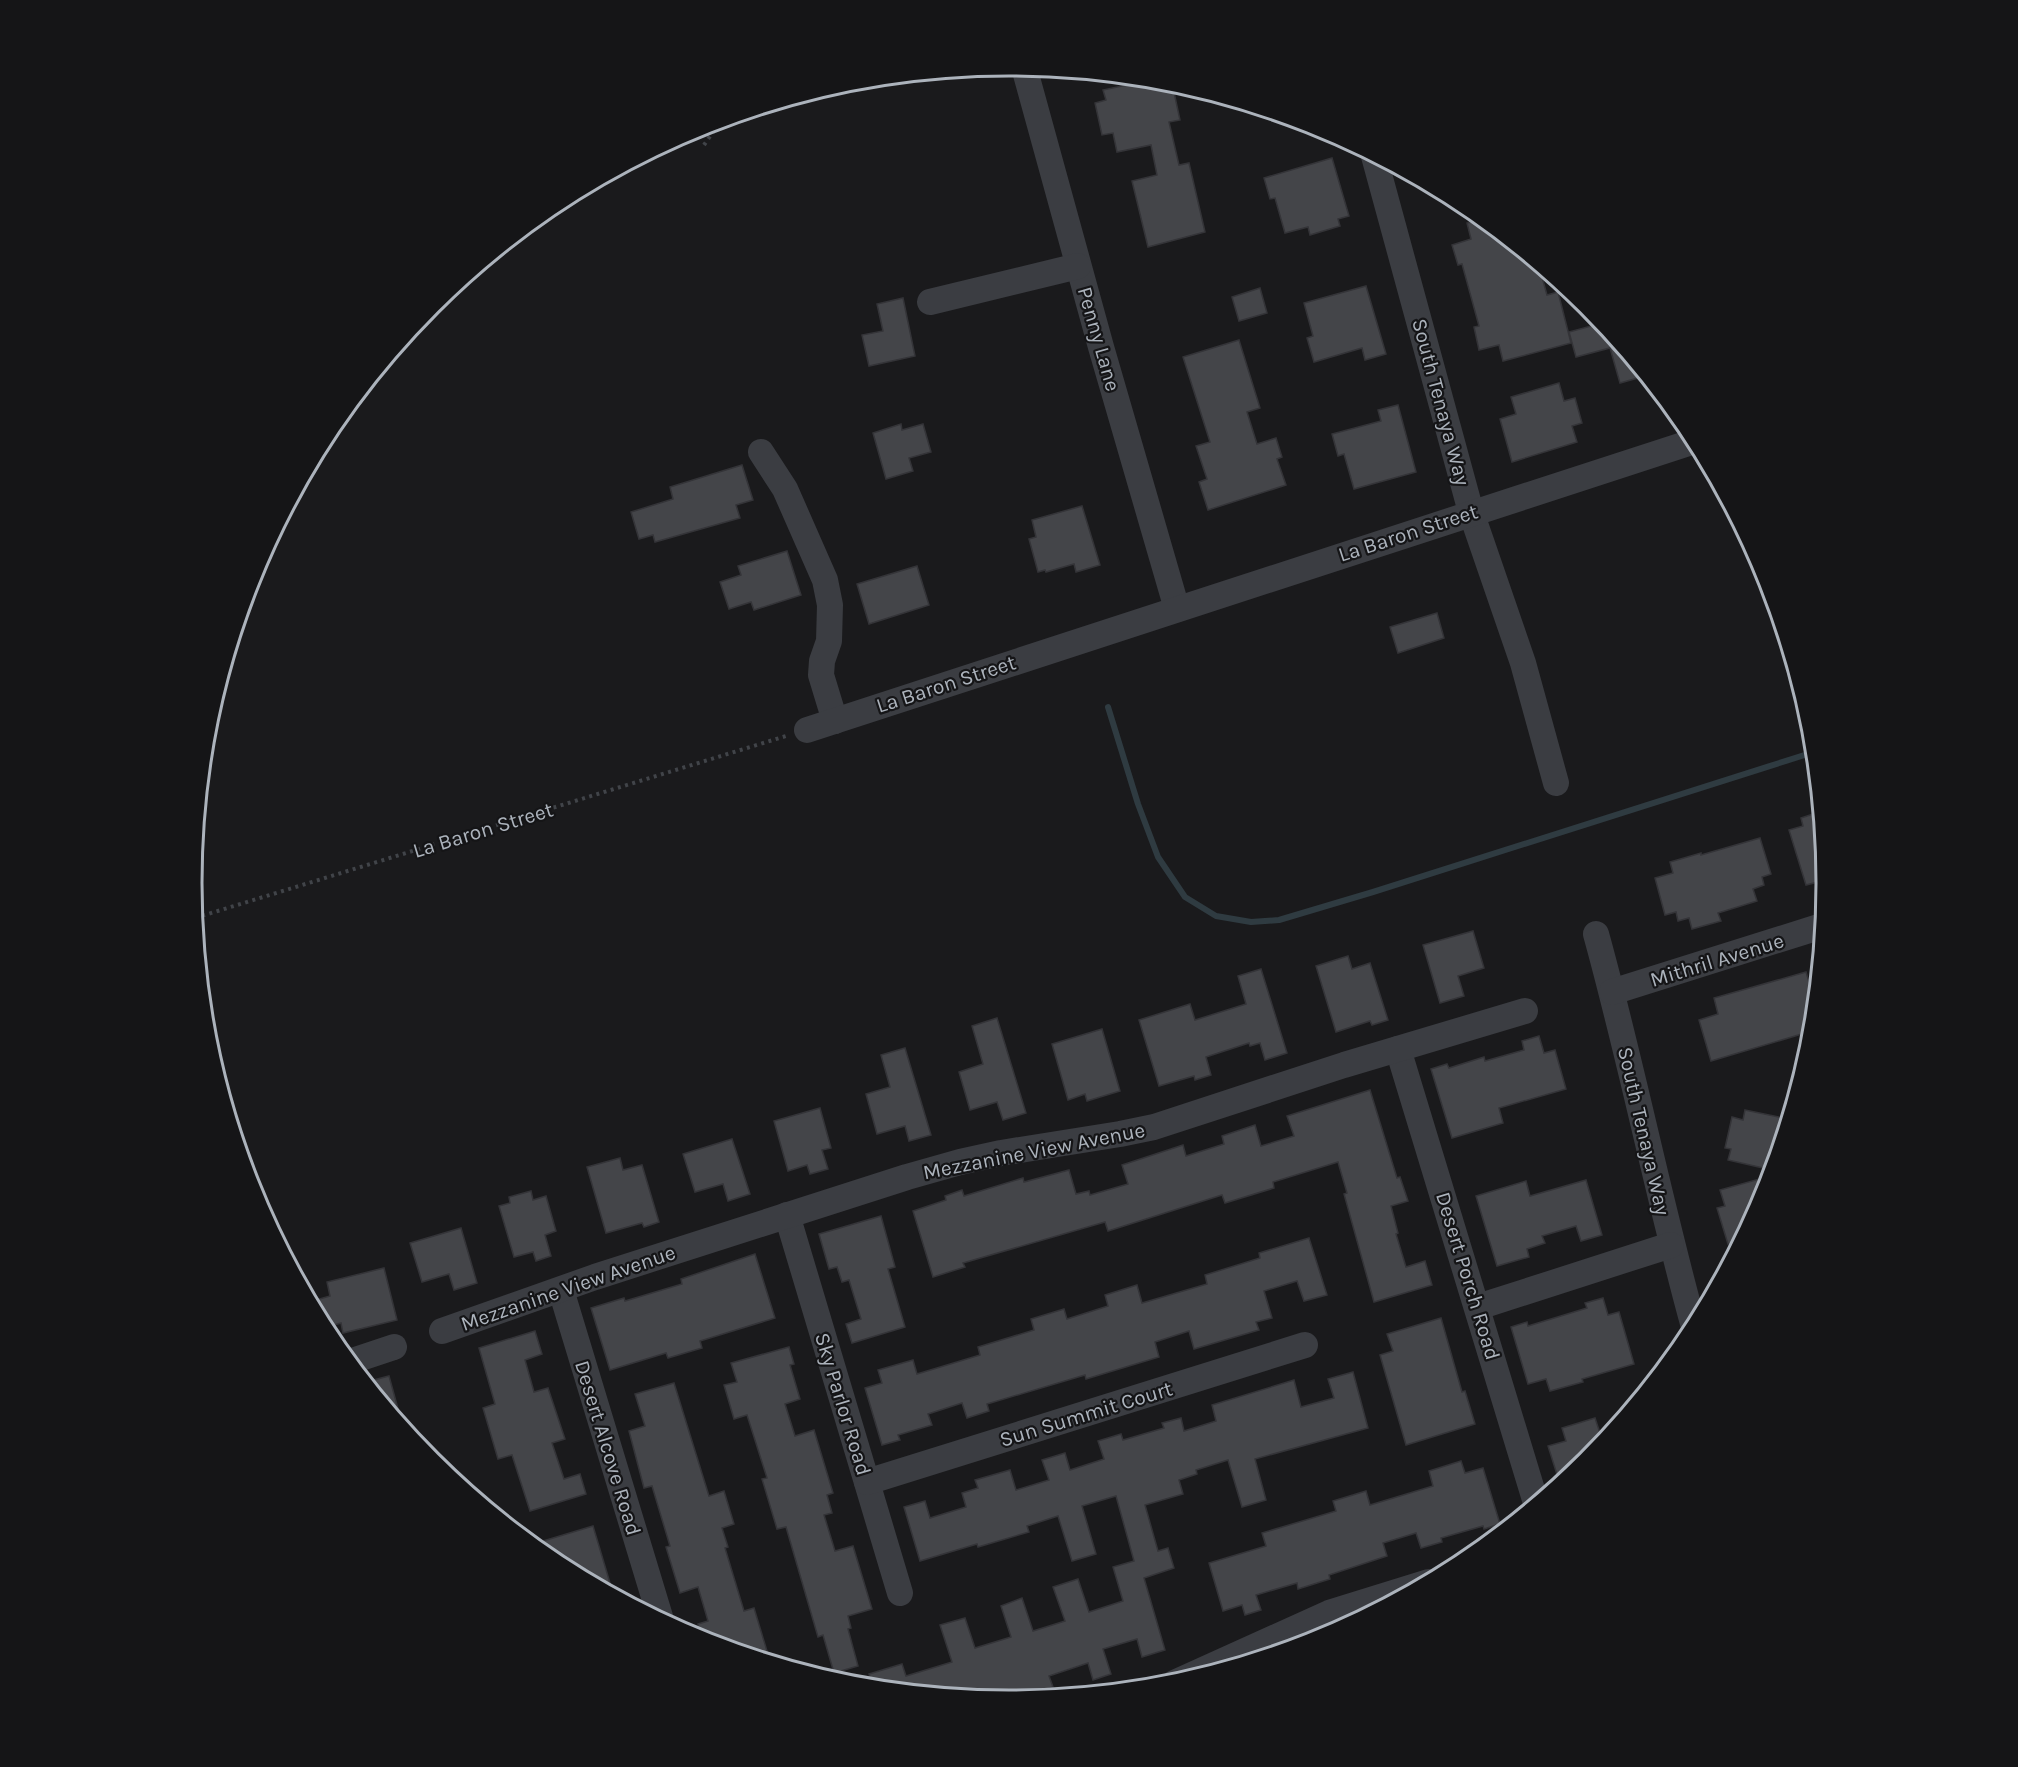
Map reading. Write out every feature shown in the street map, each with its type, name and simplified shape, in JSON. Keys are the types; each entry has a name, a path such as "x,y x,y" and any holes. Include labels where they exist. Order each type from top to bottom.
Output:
{"street":[{"name":"Penny Lane","path":"1026,77 1078,266 1177,609"},
{"name":"South Tenaya Way","path":"1377,166 1471,512 1523,663 1556,783"},
{"path":"930,302 1078,266"},
{"name":"La Baron Street","path":"807,730 1686,444"},
{"path":"761,452 785,489 825,580 830,605 829,641 822,661 821,675 835,721"},
{"name":"Mithril Avenue","path":"1612,992 1814,929"},
{"name":"South Tenaya Way","path":"1596,934 1612,992 1671,1245 1691,1315"},
{"name":"Mezzanine View Avenue","path":"442,1331 595,1277 907,1177 960,1162 1154,1126 1525,1011"},
{"name":"Desert Porch Road","path":"1398,1049 1534,1496"},
{"name":"Sky Parlor Road","path":"787,1215 900,1593"},
{"path":"1478,1307 1671,1245"},
{"name":"Desert Alcove Road","path":"561,1290 651,1607"},
{"name":"Sun Summit Court","path":"867,1482 1305,1345"},
{"path":"358,1359 394,1347"},
{"path":"1219,1663 1329,1613 1389,1594"}],"path":[{"path":"704,145 712,133"},
{"name":"La Baron Street","path":"203,915 807,730"}],"building":[{"path":"1126,85 1174,94 1180,120 1169,122 1179,165 1189,163 1205,232 1148,247 1132,181 1157,175 1151,145 1117,152 1113,133 1102,135 1095,103 1106,100 1103,90"},
{"path":"1332,158 1349,216 1338,219 1340,226 1310,235 1308,227 1285,233 1275,198 1270,199 1264,178"},
{"path":"1470,222 1500,243 1541,277 1547,295 1558,293 1571,343 1503,361 1499,345 1479,350 1474,327 1479,326 1462,264 1458,265 1452,245 1471,239 1467,223"},
{"path":"1366,286 1386,354 1365,360 1362,348 1314,362 1307,338 1313,336 1304,303"},
{"path":"1260,288 1267,313 1239,321 1232,297"},
{"path":"903,298 915,356 869,366 862,335 883,331 877,304"},
{"path":"1592,326 1638,378 1620,383 1610,348 1576,357 1569,332"},
{"path":"1239,340 1260,408 1247,412 1257,444 1276,438 1282,457 1277,459 1286,485 1208,510 1199,482 1207,479 1196,446 1210,442 1183,357"},
{"path":"1559,383 1564,401 1575,398 1582,423 1572,426 1577,442 1512,462 1500,419 1516,414 1511,397"},
{"path":"1398,405 1416,472 1354,489 1344,454 1338,456 1332,434 1381,421 1378,410"},
{"path":"901,424 902,430 923,424 931,452 909,458 913,471 886,479 873,433"},
{"path":"742,465 753,500 736,505 740,518 655,542 653,535 639,539 631,512 673,499 670,487"},
{"path":"1082,506 1100,565 1076,572 1074,564 1038,572 1029,539 1036,537 1032,520"},
{"path":"787,551 801,595 754,610 751,602 729,609 720,582 741,575 738,566"},
{"path":"917,566 929,605 869,624 857,584"},
{"path":"1437,613 1444,638 1398,653 1390,627"},
{"path":"1812,814 1816,883 1806,885 1789,830 1803,826 1801,818"},
{"path":"1760,838 1771,874 1762,877 1764,885 1753,889 1757,901 1718,913 1721,921 1692,929 1689,918 1678,921 1676,912 1665,915 1655,878 1673,873 1670,862"},
{"path":"1473,931 1484,968 1458,976 1464,996 1440,1003 1423,945"},
{"path":"1348,956 1352,969 1370,963 1388,1020 1372,1025 1370,1021 1336,1032 1316,966"},
{"path":"1261,969 1287,1053 1265,1060 1260,1043 1250,1046 1249,1043 1206,1057 1211,1075 1195,1080 1194,1076 1159,1086 1139,1020 1190,1004 1195,1020 1246,1004 1238,976"},
{"path":"1806,972 1810,984 1801,1034 1711,1061 1699,1020 1718,1014 1714,998"},
{"path":"997,1018 1026,1113 1003,1120 997,1102 970,1110 959,1072 983,1064 972,1026"},
{"path":"1102,1029 1120,1091 1087,1101 1085,1094 1068,1100 1052,1044"},
{"path":"1539,1036 1544,1053 1555,1050 1566,1089 1499,1108 1503,1123 1452,1138 1431,1069 1447,1064 1449,1068 1484,1057 1485,1061 1524,1050 1522,1041"},
{"path":"905,1048 931,1135 909,1141 905,1126 877,1134 866,1094 890,1087 881,1055"},
{"path":"1370,1090 1397,1178 1400,1177 1408,1201 1391,1206 1398,1233 1396,1234 1406,1267 1425,1261 1432,1285 1374,1302 1344,1194 1347,1193 1338,1162 1273,1182 1274,1188 1225,1203 1222,1195 1108,1231 1105,1222 963,1263 965,1267 933,1277 913,1211 946,1200 945,1196 962,1190 964,1196 1023,1178 1024,1182 1069,1170 1076,1194 1089,1191 1090,1195 1128,1184 1122,1165 1183,1145 1186,1156 1224,1144 1222,1136 1255,1125 1261,1146 1294,1136 1287,1116"},
{"path":"820,1108 831,1148 822,1150 828,1169 810,1174 807,1165 788,1171 774,1121"},
{"path":"1745,1110 1781,1118 1764,1168 1728,1160 1731,1149 1725,1148 1732,1117 1743,1120"},
{"path":"732,1139 750,1194 728,1201 723,1184 695,1192 683,1154"},
{"path":"620,1158 623,1170 642,1165 659,1222 644,1227 642,1223 606,1233 587,1167"},
{"path":"1760,1179 1733,1240 1728,1244 1717,1208 1725,1206 1720,1190"},
{"path":"1586,1180 1602,1235 1581,1241 1576,1226 1542,1236 1545,1243 1527,1249 1529,1257 1497,1266 1476,1196 1526,1181 1530,1196"},
{"path":"531,1191 533,1200 546,1196 556,1231 545,1235 551,1256 536,1261 533,1252 514,1257 499,1206 510,1203 509,1197"},
{"path":"881,1216 895,1267 888,1269 905,1327 852,1343 846,1324 861,1319 849,1280 842,1282 837,1267 829,1269 819,1234"},
{"path":"461,1228 477,1283 454,1290 449,1274 422,1282 410,1243"},
{"path":"1309,1238 1327,1295 1304,1301 1297,1281 1264,1291 1272,1318 1256,1322 1259,1330 1194,1349 1189,1331 1155,1342 1159,1357 1086,1379 1085,1375 987,1404 989,1411 967,1418 962,1403 928,1414 932,1425 898,1435 900,1440 882,1445 865,1388 882,1383 878,1370 913,1360 917,1374 980,1355 978,1347 1034,1330 1031,1319 1064,1309 1067,1319 1108,1306 1105,1295 1137,1285 1142,1303 1207,1284 1205,1275 1260,1258 1259,1253"},
{"path":"755,1254 775,1318 700,1341 702,1348 668,1358 666,1353 610,1370 591,1308 624,1298 625,1301 682,1284 681,1279"},
{"path":"384,1268 397,1320 343,1333 341,1323 334,1325 318,1299 330,1296 327,1282"},
{"path":"1603,1298 1608,1315 1619,1312 1634,1364 1550,1391 1546,1379 1528,1384 1511,1327 1527,1322 1528,1326 1587,1308 1585,1303"},
{"path":"1441,1318 1462,1392 1465,1391 1475,1424 1406,1445 1380,1355 1393,1351 1387,1334"},
{"path":"535,1331 542,1354 525,1360 534,1392 548,1388 565,1439 552,1443 564,1479 580,1474 586,1494 530,1511 512,1455 498,1459 483,1408 495,1404 479,1348"},
{"path":"789,1347 794,1364 790,1365 800,1399 785,1404 795,1436 814,1430 833,1493 827,1495 832,1513 824,1515 835,1551 853,1546 872,1609 848,1616 851,1628 848,1629 858,1666 838,1672 833,1671 823,1635 818,1637 786,1527 777,1529 762,1479 767,1478 747,1415 734,1419 724,1385 737,1382 731,1363"},
{"path":"1353,1372 1368,1428 1255,1459 1266,1500 1242,1507 1228,1460 1196,1470 1197,1474 1179,1480 1183,1494 1145,1505 1158,1551 1168,1548 1174,1568 1144,1578 1165,1650 1142,1657 1137,1639 1103,1649 1111,1674 1093,1680 1088,1663 1049,1676 1053,1687 1046,1689 956,1689 870,1678 869,1674 902,1664 906,1676 952,1662 940,1625 965,1618 975,1648 1011,1637 1001,1606 1022,1598 1033,1631 1065,1621 1053,1587 1078,1579 1089,1612 1123,1601 1113,1567 1134,1561 1116,1496 1082,1506 1096,1554 1072,1561 1058,1516 1027,1526 1029,1532 920,1561 904,1507 925,1501 930,1518 966,1507 962,1493 978,1488 975,1480 1010,1470 1016,1490 1049,1480 1042,1460 1065,1453 1070,1470 1104,1459 1098,1441 1121,1434 1123,1440 1164,1428 1162,1423 1181,1418 1184,1431 1216,1421 1212,1405 1294,1380 1301,1407 1334,1398 1328,1379"},
{"path":"389,1376 399,1412 373,1380"},
{"path":"674,1383 709,1496 724,1491 734,1524 722,1528 728,1547 725,1548 744,1611 754,1608 768,1653 699,1629 698,1624 708,1621 698,1587 680,1593 666,1547 670,1546 652,1486 644,1488 629,1431 645,1426 635,1394"},
{"path":"1595,1418 1600,1433 1557,1475 1548,1446 1566,1441 1562,1428"},
{"path":"1461,1461 1465,1473 1483,1468 1500,1524 1484,1529 1483,1526 1441,1538 1442,1542 1421,1548 1416,1533 1383,1543 1387,1556 1329,1575 1330,1579 1298,1589 1297,1583 1256,1595 1261,1610 1245,1615 1242,1605 1223,1611 1209,1563 1266,1546 1262,1533 1336,1511 1333,1501 1366,1491 1370,1505 1433,1486 1429,1471"},
{"path":"593,1526 610,1583 605,1582 543,1541"}],"waterway":[{"path":"1108,707 1138,804 1158,857 1185,897 1216,916 1251,922 1279,920 1373,892 1805,755"}]}
